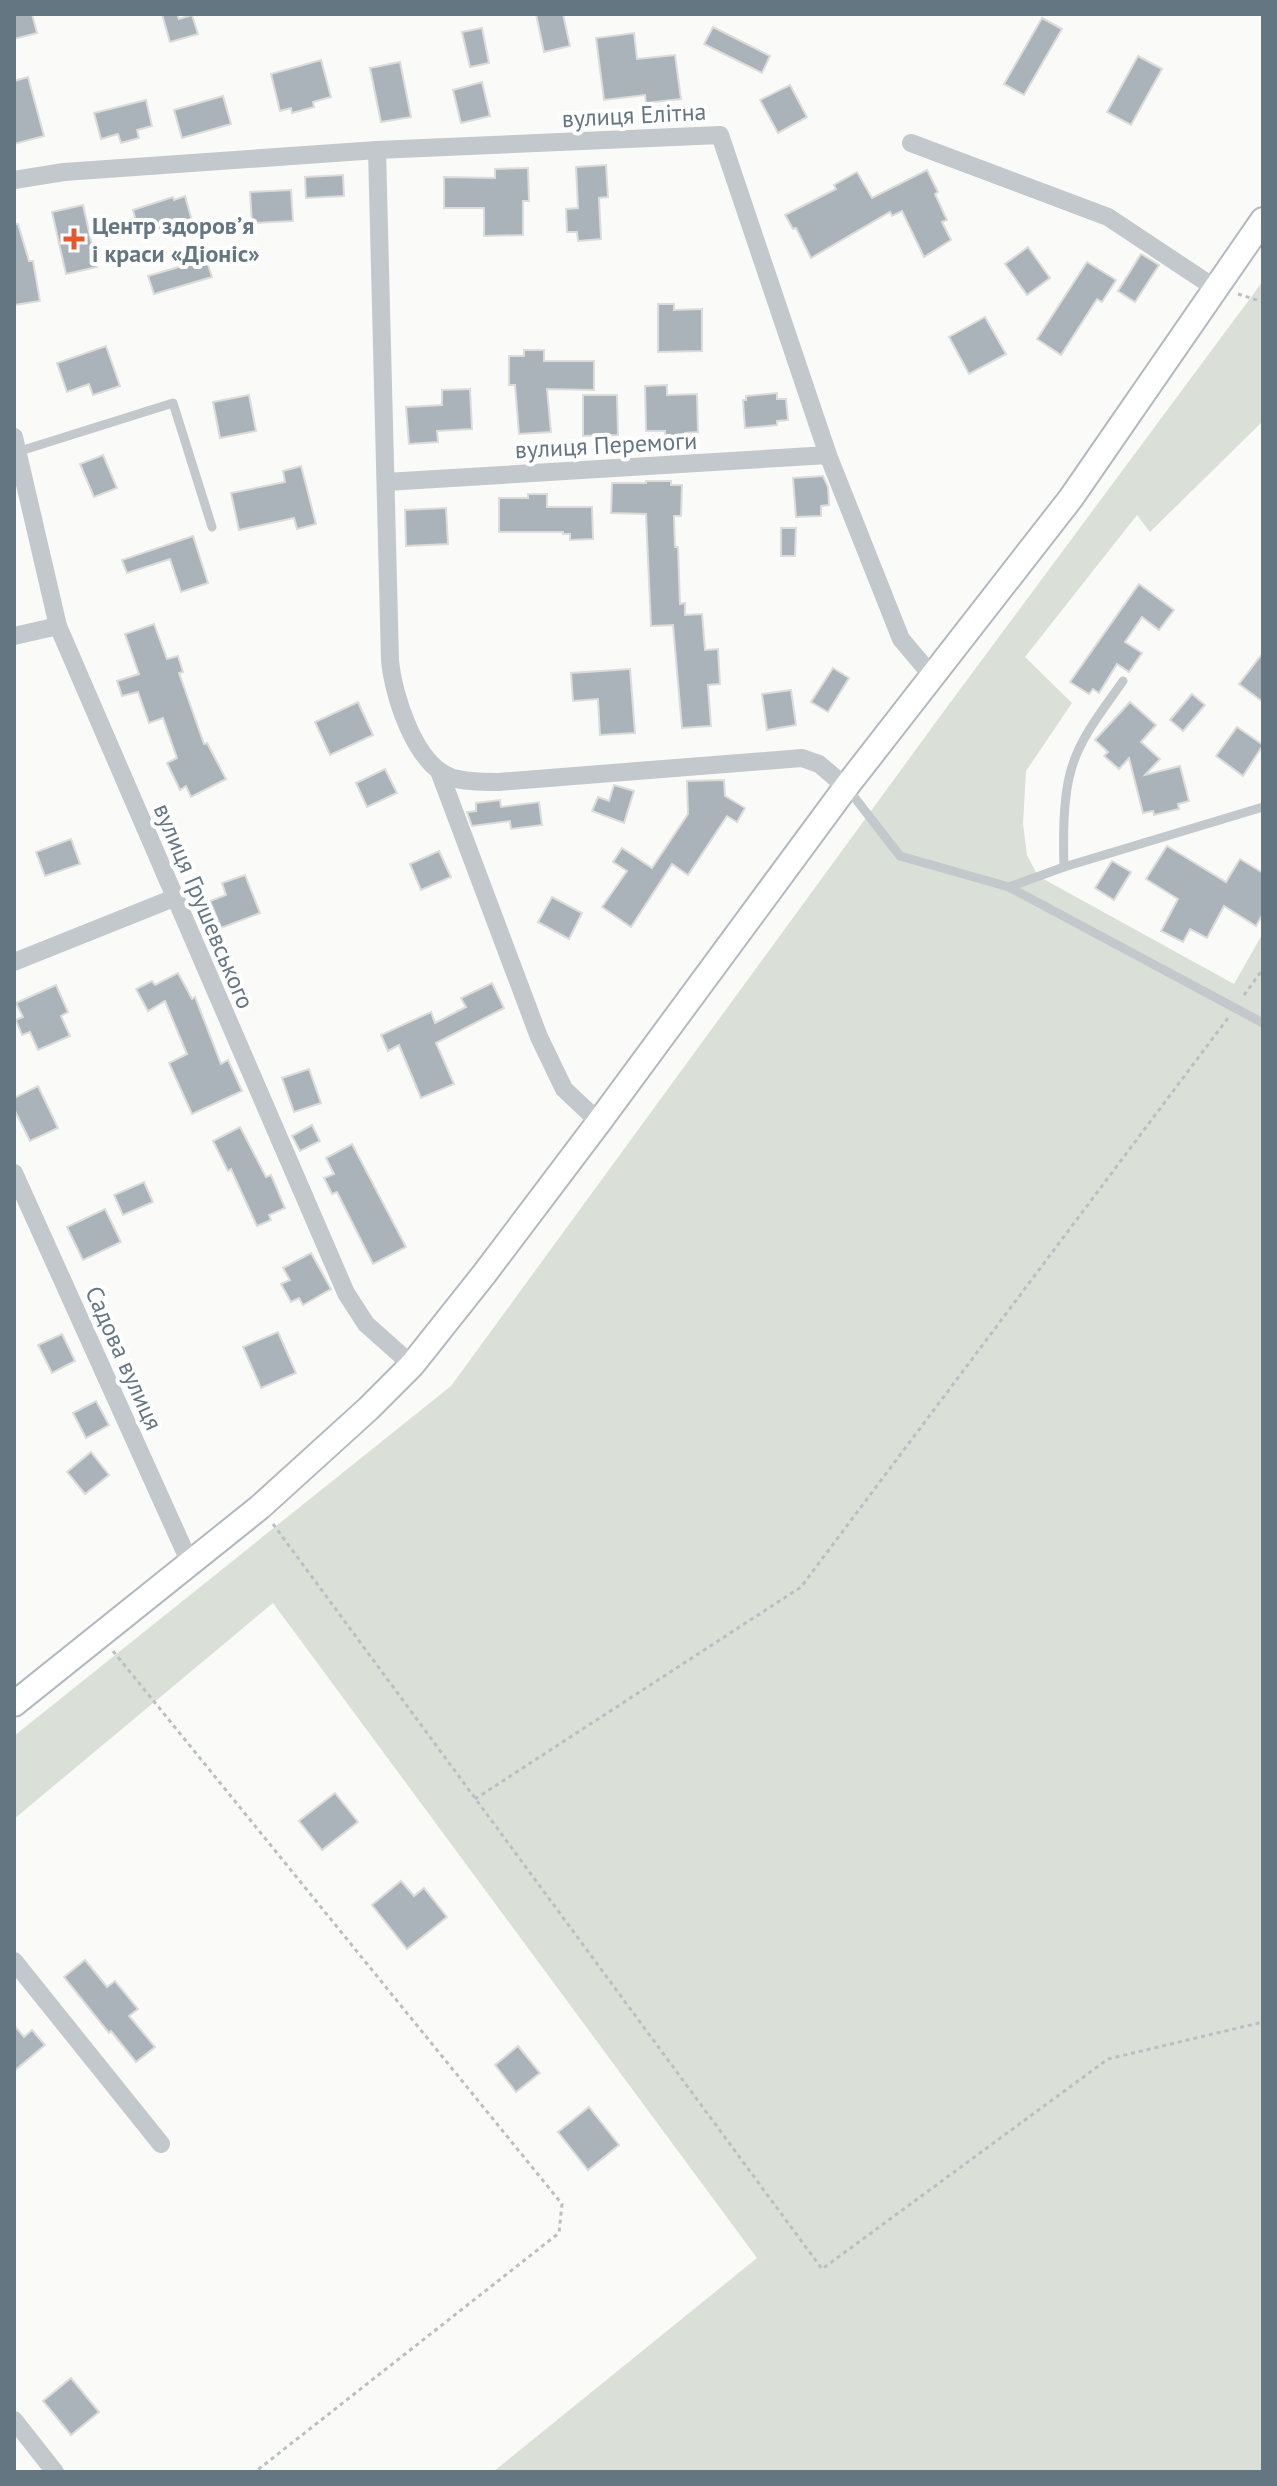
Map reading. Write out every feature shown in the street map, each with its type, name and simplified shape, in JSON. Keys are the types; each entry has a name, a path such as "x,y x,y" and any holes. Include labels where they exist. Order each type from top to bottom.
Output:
{"main road":[{"path":"14,1704 260,1507 412,1365 599,1122 846,787 1071,498 1263,220"}],"street":[{"name":"вулиця Елітна","path":"14,180 64,172 377,150 720,135 828,455 901,639 933,677"},
{"path":"911,143 1108,217 1215,288"},
{"path":"377,150 392,680 400,710 415,740 439,771 539,1037 564,1089 599,1122"},
{"name":"вулиця Грушевського","path":"16,444 58,626 174,898 346,1293 366,1324 412,1365"},
{"name":"вулиця Перемоги","path":"386,482 828,455"},
{"path":"14,636 58,626"},
{"path":"439,771 453,778 498,782 802,758 819,764 846,787"},
{"path":"14,962 174,898"},
{"name":"Садова вулиця","path":"14,1173 190,1563"},
{"path":"14,1961 161,2144"},
{"path":"14,2420 55,2472"}],"lane":[{"path":"16,444 173,403 212,527"},
{"path":"1064,867 1063,837 1072,767 1090,729 1123,681"},
{"path":"846,787 900,856 1009,887 1263,1023"},
{"path":"1009,887 1064,867 1263,807"}],"path":[{"path":"475,1799 801,1587 1263,969"},
{"path":"260,1507 822,2269 1108,2059 1263,2022"},
{"path":"100,1635 562,2204 559,2233 255,2472"}],"shaded area":[{"path":"1263,281 1263,421 1150,532 1137,515 1025,657 1072,703 1026,771 1023,824 1027,855 1038,876 1234,984 1263,933 1263,2472 493,2472 757,2258 273,1603 14,1819 14,1736 451,1386 944,711"}],"building":[{"path":"14,14 32,14 37,33 14,39"},
{"path":"162,14 177,14 179,19 192,15 198,34 170,42"},
{"path":"536,14 563,14 570,46 544,52"},
{"path":"1042,18 1062,29 1024,95 1004,84"},
{"path":"713,27 770,56 762,73 704,44"},
{"path":"482,28 489,63 470,67 462,32"},
{"path":"634,33 637,59 675,55 681,99 646,103 645,95 604,100 596,38"},
{"path":"1138,56 1162,69 1131,125 1107,112"},
{"path":"321,60 331,97 313,102 314,107 292,113 291,108 280,111 271,74"},
{"path":"400,62 411,117 381,122 370,68"},
{"path":"28,77 44,136 14,144 14,81"},
{"path":"482,82 490,116 461,123 453,90"},
{"path":"790,85 807,117 778,133 760,100"},
{"path":"223,96 231,124 182,138 174,110"},
{"path":"146,100 152,126 137,130 139,138 121,143 118,134 101,139 94,113"},
{"path":"606,165 608,197 599,198 601,239 578,241 577,232 567,232 566,209 578,208 576,167"},
{"path":"528,168 529,201 523,201 523,235 484,236 484,208 444,208 444,177 495,178 495,169"},
{"path":"927,170 938,192 935,194 947,220 942,222 951,240 924,257 902,211 892,216 890,212 811,258 796,228 793,229 785,215 836,189 834,185 857,172 872,198"},
{"path":"343,175 344,196 306,198 305,177"},
{"path":"291,190 293,221 252,223 250,192"},
{"path":"185,196 192,221 140,236 133,210"},
{"name":"Центр здоровʼя і краси «Діоніс»","path":"83,205 97,267 66,274 52,212"},
{"path":"14,224 18,224 29,261 33,261 40,301 14,305"},
{"path":"1028,247 1050,278 1027,295 1005,264"},
{"path":"1141,254 1159,265 1135,302 1118,291"},
{"path":"206,259 212,277 154,294 148,276"},
{"path":"1087,262 1116,280 1102,302 1097,299 1061,355 1037,339"},
{"path":"658,304 674,304 674,310 702,309 702,351 658,352"},
{"path":"985,317 1006,354 969,374 949,337"},
{"path":"106,346 120,386 93,395 89,384 67,392 57,363"},
{"path":"524,350 544,350 544,361 594,361 594,390 547,389 551,432 519,434 515,385 509,385 509,356 524,356"},
{"path":"667,385 667,395 697,394 698,432 685,433 685,438 665,439 665,431 646,431 645,386"},
{"path":"470,389 472,429 437,431 438,442 409,444 406,407 442,405 442,390"},
{"path":"777,393 777,399 786,399 788,420 777,421 777,425 745,428 743,400 746,396"},
{"path":"249,395 256,431 220,438 213,402"},
{"path":"583,395 617,395 618,435 583,436"},
{"path":"103,455 117,488 94,497 80,464"},
{"path":"301,466 316,524 297,529 294,518 239,530 231,493 285,482 283,471"},
{"path":"823,476 828,487 829,505 821,506 821,516 796,517 793,478"},
{"path":"671,481 671,485 682,485 681,516 674,516 680,604 685,603 685,615 702,614 705,650 718,649 720,684 708,685 711,726 682,728 673,625 651,626 646,514 611,513 612,483"},
{"path":"528,494 547,494 547,507 592,507 593,539 570,540 570,534 563,532 499,532 499,498 528,498"},
{"path":"446,508 448,544 406,546 405,510"},
{"path":"781,528 796,528 795,556 781,556"},
{"path":"193,536 208,583 181,592 170,559 127,573 122,560"},
{"path":"1139,584 1174,610 1159,630 1142,617 1125,642 1142,653 1129,672 1117,664 1099,693 1093,689 1089,694 1070,682"},
{"path":"154,624 167,659 178,656 183,672 179,673 204,744 207,743 226,779 191,797 186,786 180,790 167,763 177,758 163,718 149,723 138,692 122,696 117,681 139,674 125,634"},
{"path":"1263,653 1263,702 1239,684"},
{"path":"833,668 849,678 828,712 811,702"},
{"path":"630,669 635,733 600,735 598,699 573,701 571,673"},
{"path":"791,690 796,725 767,730 762,694"},
{"path":"1192,694 1205,705 1183,731 1170,720"},
{"path":"358,702 373,735 330,755 315,722"},
{"path":"1130,702 1156,725 1141,742 1160,759 1145,775 1180,766 1189,801 1178,804 1179,809 1154,815 1153,811 1143,813 1129,758 1119,769 1104,756 1108,752 1095,740"},
{"path":"1237,727 1263,745 1243,776 1216,756"},
{"path":"385,769 397,793 367,807 356,783"},
{"path":"724,780 725,796 745,808 737,822 727,816 688,875 672,864 631,927 602,907 627,871 613,862 622,848 652,868 688,814 687,781"},
{"path":"614,785 634,791 624,823 592,811 598,797 609,801"},
{"path":"500,800 501,807 539,802 542,825 511,829 510,821 472,826 467,812 476,811 476,803"},
{"path":"71,839 80,864 45,876 36,852"},
{"path":"1167,846 1226,882 1240,859 1263,873 1263,914 1256,926 1224,906 1207,938 1190,929 1183,942 1161,931 1178,899 1146,879"},
{"path":"439,851 451,877 421,890 410,864"},
{"path":"1112,861 1131,872 1114,900 1095,888"},
{"path":"245,875 260,913 221,928 210,901 226,895 222,883"},
{"path":"552,897 582,913 569,939 538,922"},
{"path":"178,973 192,999 195,997 221,1064 228,1060 242,1091 192,1114 169,1063 187,1054 165,1001 148,1011 136,989 152,981 155,985"},
{"path":"492,983 504,1008 436,1043 454,1084 421,1098 399,1045 388,1051 381,1035 431,1012 435,1023 466,1007 461,998"},
{"path":"56,985 68,1012 61,1016 70,1036 38,1050 30,1032 22,1035 16,1020 23,1017 16,1003"},
{"path":"309,1069 321,1103 294,1112 282,1078"},
{"path":"38,1086 58,1128 30,1141 14,1109 14,1098"},
{"path":"312,1125 320,1141 300,1151 292,1136"},
{"path":"240,1127 266,1177 271,1175 285,1208 269,1215 271,1220 257,1226 231,1169 228,1171 213,1141"},
{"path":"352,1144 406,1247 373,1264 337,1192 332,1194 324,1178 334,1174 326,1158"},
{"path":"144,1182 153,1202 123,1215 114,1195"},
{"path":"105,1209 121,1242 83,1260 67,1227"},
{"path":"311,1253 331,1289 303,1305 299,1298 291,1302 281,1284 290,1280 283,1268"},
{"path":"278,1332 296,1373 261,1388 243,1347"},
{"path":"62,1334 75,1361 52,1373 38,1345"},
{"path":"96,1401 109,1425 86,1438 73,1413"},
{"path":"91,1452 109,1475 85,1494 67,1472"},
{"path":"335,1793 358,1822 322,1850 299,1821"},
{"path":"401,1881 414,1896 424,1888 447,1917 407,1949 372,1905"},
{"path":"85,1960 107,1987 115,1981 138,2009 129,2016 155,2047 136,2062 64,1977"},
{"path":"14,2025 24,2037 32,2030 45,2045 14,2071"},
{"path":"518,2046 540,2073 516,2092 495,2065"},
{"path":"589,2107 619,2145 588,2170 558,2132"},
{"path":"71,2378 99,2412 71,2435 43,2401"}],"place":[{"name":"Центр здоровʼя і краси «Діоніс»","path":"74,239"}]}
